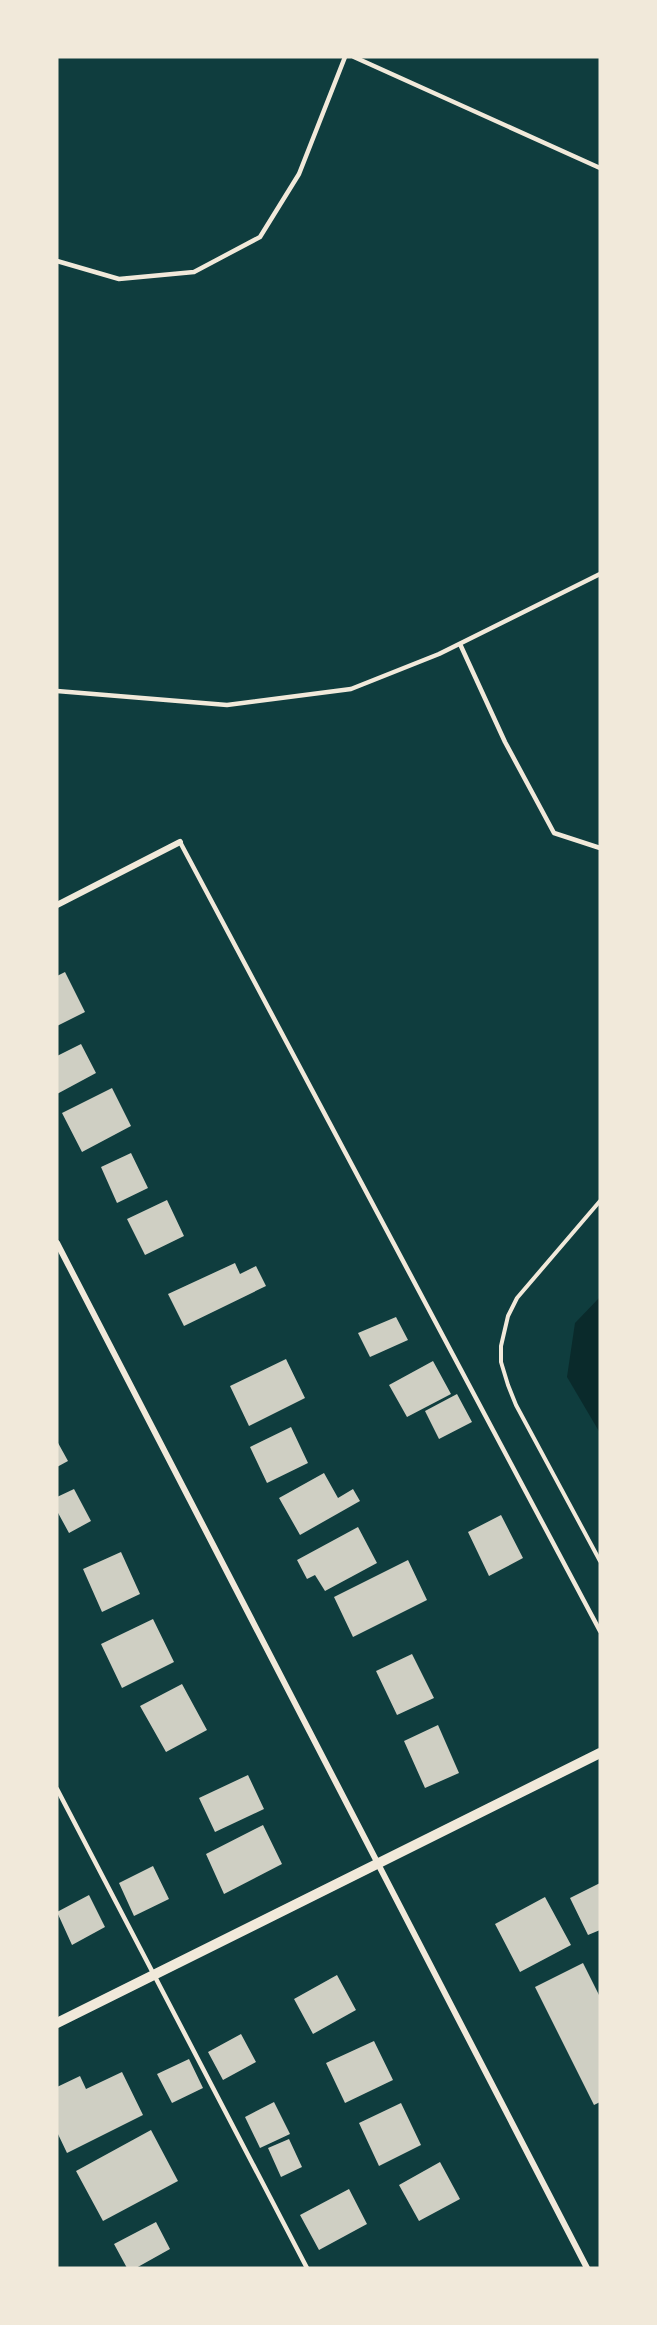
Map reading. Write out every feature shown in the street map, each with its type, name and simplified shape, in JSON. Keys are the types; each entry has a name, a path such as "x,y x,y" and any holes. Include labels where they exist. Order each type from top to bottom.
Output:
{"street":[{"path":"57,905 180,842"},
{"path":"57,1243 587,2268"},
{"path":"57,2023 600,1753"}],"lane":[{"path":"57,261 119,279 194,272 260,237 299,174 345,57"},
{"path":"354,57 600,168"},
{"path":"57,691 227,705 351,689 460,644 600,574"},
{"path":"460,644 505,742 554,833 600,848"},
{"path":"180,842 600,1631"},
{"path":"57,1789 307,2268"}],"path":[{"path":"600,1201 517,1298 508,1316 501,1346 501,1362 516,1405 600,1561"}],"water":[{"path":"600,1297 600,1433 567,1377 575,1323"}],"building":[{"path":"65,972 85,1012 57,1026 57,976"},
{"path":"81,1044 96,1073 57,1094 57,1056"},
{"path":"112,1088 131,1126 82,1152 62,1113"},
{"path":"131,1153 148,1188 117,1203 101,1167"},
{"path":"167,1200 184,1236 145,1255 127,1219"},
{"path":"235,1263 240,1274 256,1266 266,1286 184,1326 168,1294"},
{"path":"396,1317 408,1340 370,1357 358,1333"},
{"path":"286,1359 305,1398 249,1426 230,1386"},
{"path":"433,1361 451,1394 407,1417 389,1385"},
{"path":"457,1394 472,1422 439,1439 425,1411"},
{"path":"291,1427 308,1463 267,1483 250,1447"},
{"path":"57,1441 68,1461 57,1467"},
{"path":"324,1473 338,1498 353,1489 360,1501 300,1535 279,1498"},
{"path":"74,1489 91,1521 69,1533 57,1511 57,1497"},
{"path":"501,1515 523,1558 489,1576 468,1532"},
{"path":"358,1527 377,1563 325,1591 315,1575 307,1579 297,1560"},
{"path":"121,1552 140,1594 102,1612 83,1569"},
{"path":"408,1560 427,1600 353,1637 334,1597"},
{"path":"153,1619 174,1662 122,1688 101,1644"},
{"path":"412,1654 434,1698 397,1715 376,1671"},
{"path":"182,1684 207,1730 166,1752 140,1706"},
{"path":"438,1725 459,1773 425,1788 404,1741"},
{"path":"248,1775 264,1809 215,1832 199,1798"},
{"path":"263,1825 282,1864 224,1894 206,1854"},
{"path":"153,1866 169,1899 134,1916 119,1883"},
{"path":"600,1883 600,1930 588,1935 570,1898"},
{"path":"89,1895 105,1927 72,1945 57,1912"},
{"path":"545,1897 571,1945 520,1972 495,1924"},
{"path":"583,1963 600,1997 600,2102 594,2105 535,1987"},
{"path":"337,1975 356,2010 313,2034 294,1999"},
{"path":"241,2034 256,2062 223,2080 208,2052"},
{"path":"374,2041 393,2080 345,2103 326,2063"},
{"path":"189,2059 203,2088 172,2103 157,2074"},
{"path":"122,2072 143,2115 67,2153 57,2132 57,2087 80,2076 86,2089"},
{"path":"274,2102 290,2134 260,2148 245,2117"},
{"path":"401,2103 421,2145 379,2166 359,2123"},
{"path":"151,2130 178,2181 103,2221 76,2171"},
{"path":"289,2139 302,2167 281,2177 268,2148"},
{"path":"440,2162 460,2199 419,2221 399,2185"},
{"path":"349,2189 367,2224 319,2250 300,2215"},
{"path":"156,2222 170,2249 136,2268 127,2268 114,2244"}]}
